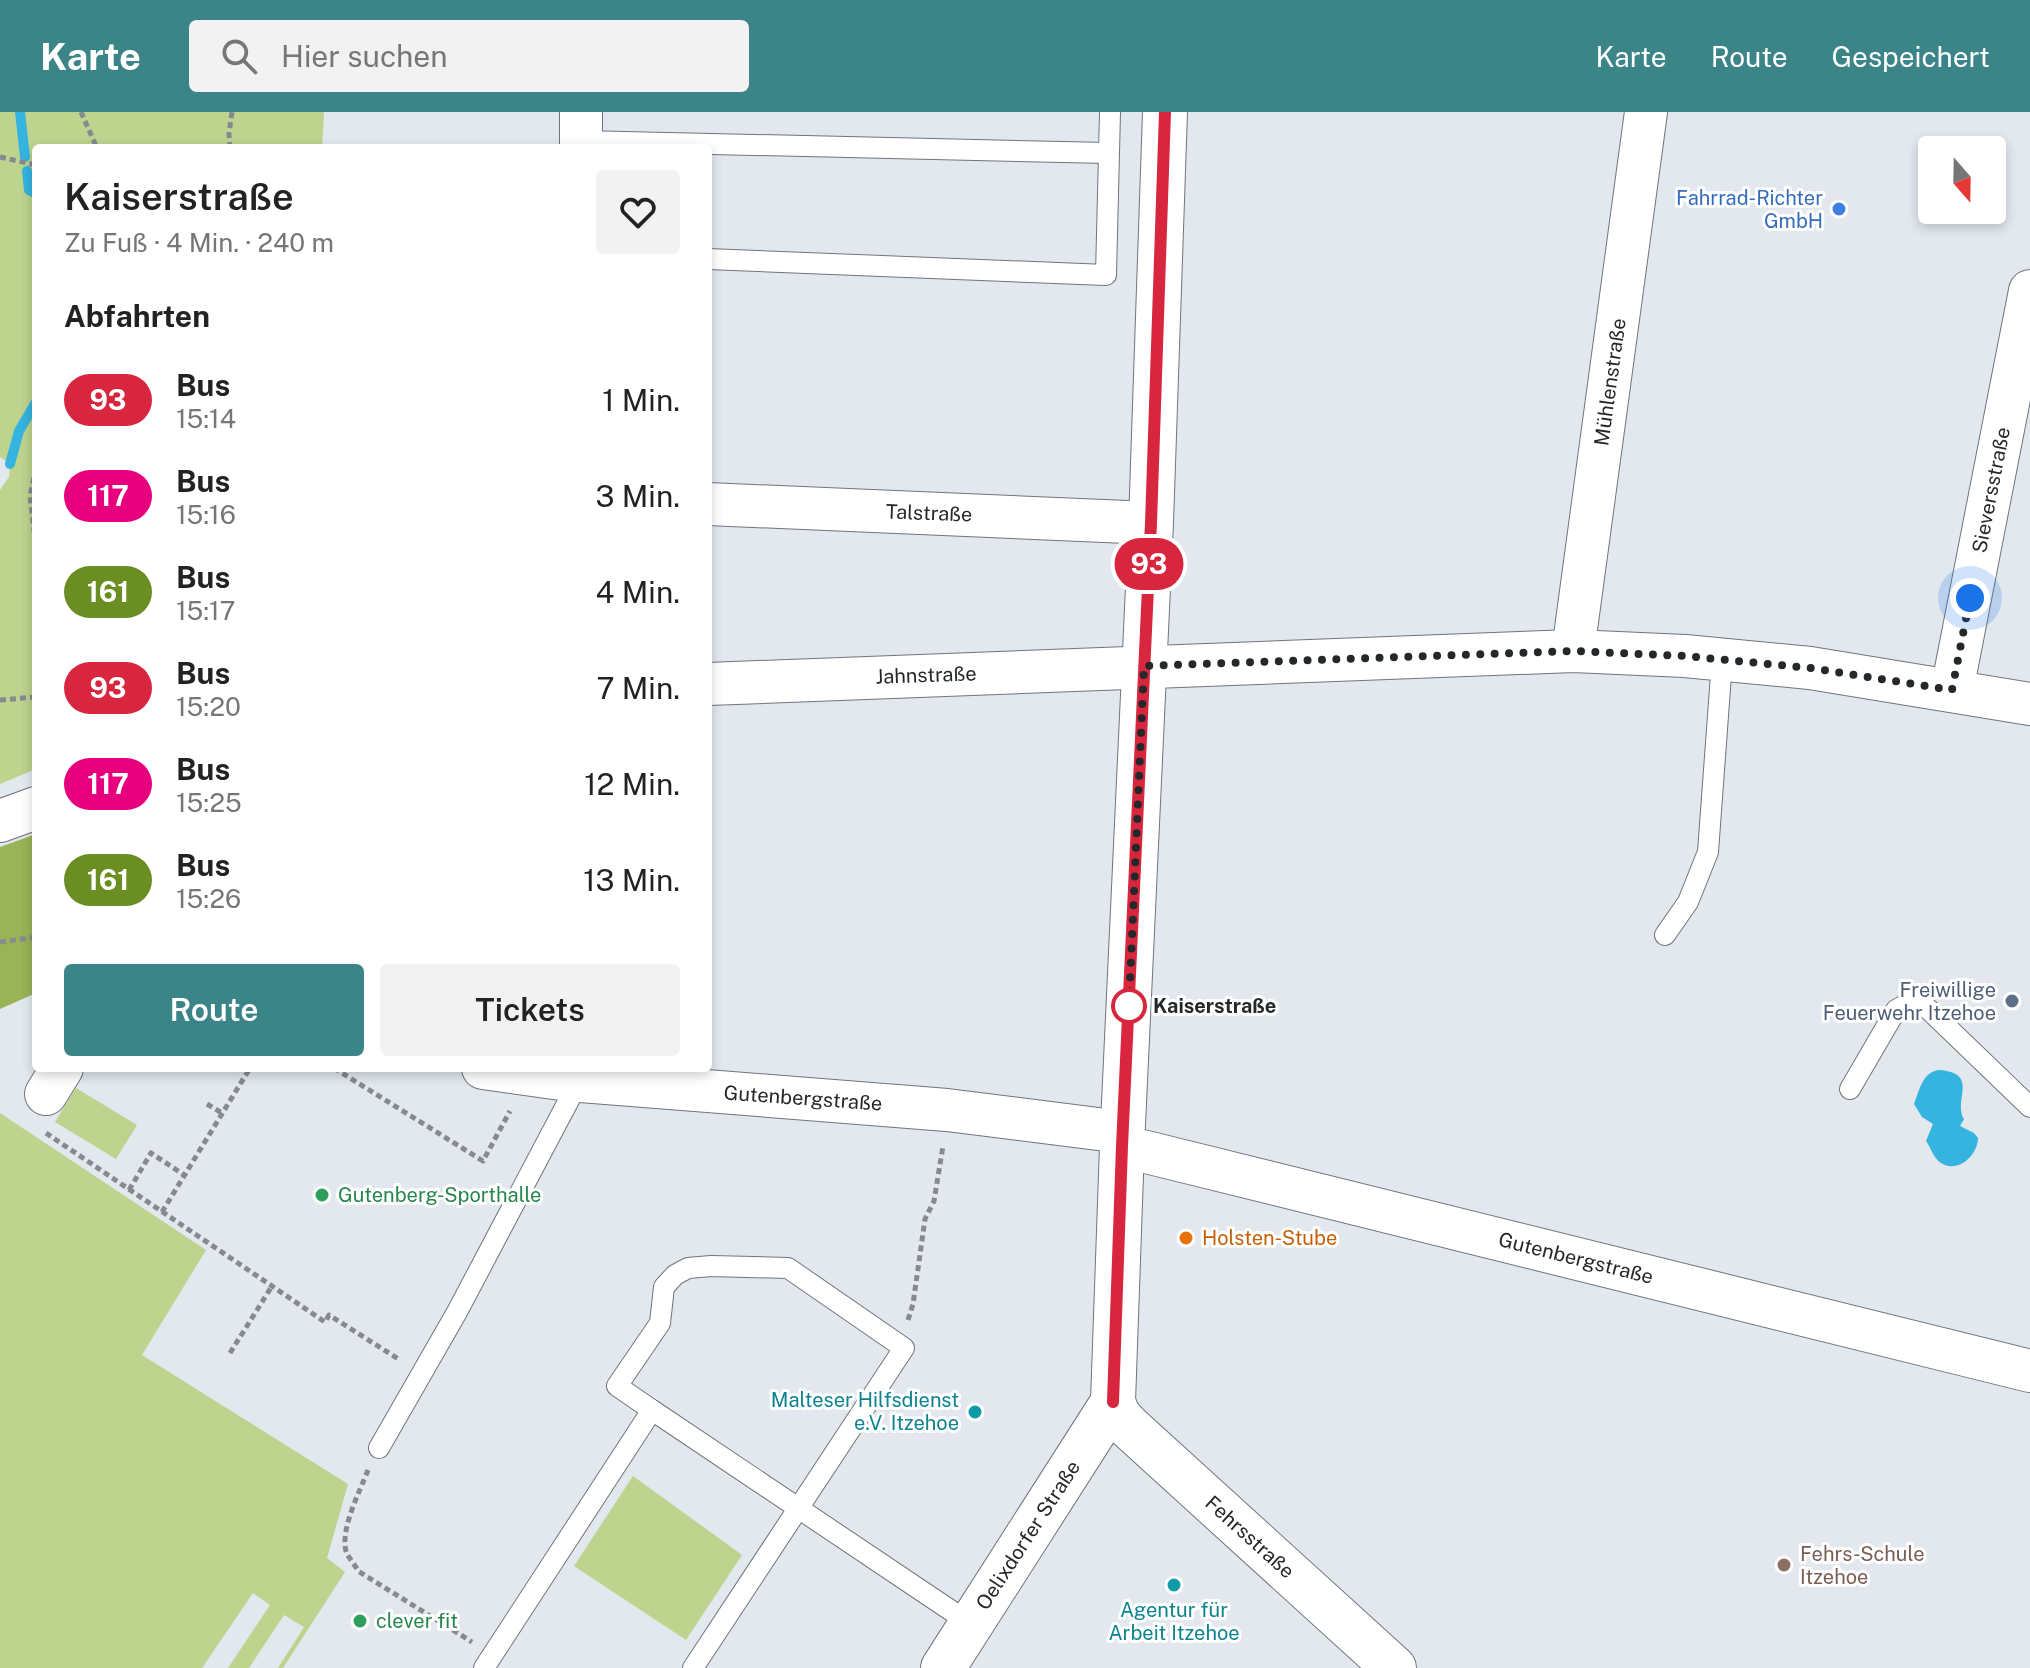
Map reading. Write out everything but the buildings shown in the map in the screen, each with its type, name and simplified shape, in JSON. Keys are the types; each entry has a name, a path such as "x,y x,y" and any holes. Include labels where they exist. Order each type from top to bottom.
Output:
{"main road":[{"path":"1113,1402 1151,523 1165,112"},
{"name":"Oelixdorfer Straße","path":"943,1668 1113,1402"},
{"name":"Fehrsstraße","path":"1113,1402 1118,1415 1129,1427 1394,1668"}],"street":[{"name":"Mühlenstraße","path":"1573,651 1646,112"},
{"name":"Sieversstraße","path":"1952,690 2030,291"},
{"name":"Talstraße","path":"712,504 1151,523"},
{"name":"Jahnstraße","path":"712,684 1573,651 1810,668 2030,704"},
{"path":"0,821 32,809"},
{"name":"Gutenbergstraße","path":"509,1072 579,1081 947,1110 1122,1139 2029,1369"}],"lane":[{"path":"712,259 1106,275 1110,112"},
{"path":"581,134 1108,153"},
{"path":"1665,935 1688,902 1708,852 1722,661"},
{"path":"1850,1089 1896,1010 1910,1002 1924,1005 2030,1107"},
{"path":"379,1448 457,1312 579,1081"},
{"path":"693,1668 798,1508 904,1348 788,1268 688,1268 675,1275 664,1287 660,1323 617,1386 652,1410 798,1508 971,1624"},
{"path":"488,1662 652,1410"}],"path":[{"path":"81,112 95,144"},
{"path":"230,144 232,112"},
{"path":"0,157 32,164"},
{"path":"32,487 32,513"},
{"path":"0,700 32,697"},
{"path":"0,942 32,938"},
{"path":"162,1212 248,1072"},
{"path":"340,1072 483,1161 529,1075"},
{"path":"54,1081 29,1122 325,1322 329,1315 421,1374"},
{"path":"207,1104 222,1113"},
{"path":"129,1190 151,1153 184,1175"},
{"path":"894,1341 906,1326 913,1304 925,1219 934,1201 942,1154"},
{"path":"230,1353 272,1286"},
{"path":"379,1448 350,1517 344,1542 347,1554 358,1571 488,1662"}],"green space":[{"path":"0,112 324,112 322,144 32,144 32,771 0,784 0,490 9,477 10,464 0,457"},
{"path":"32,835 32,995 0,1009 0,847"},
{"path":"76,1088 137,1125 116,1159 55,1122"},
{"path":"0,1113 206,1250 142,1355 348,1484 327,1558 345,1572 283,1668 278,1668 304,1627 284,1615 249,1668 228,1668 270,1605 253,1593 202,1668 0,1668"},
{"path":"633,1476 742,1555 686,1640 574,1566"}],"water":[{"path":"1939,1070 1959,1076 1963,1088 1961,1112 1964,1119 1960,1126 1978,1138 1971,1156 1954,1166 1941,1163 1934,1156 1926,1141 1933,1124 1922,1117 1914,1104 1925,1078"}],"waterway":[{"path":"20,112 25,157"},
{"path":"27,171 29,190 32,192"},
{"path":"10,464 19,431 32,409"}],"bus line":[{"name":"93","path":"1113,1402 1151,523 1165,112"}],"place":[{"name":"Fahrrad-Richter GmbH","path":"1839,209"},
{"name":"Freiwillige Feuerwehr Itzehoe","path":"2012,1001"},
{"name":"Kaiserstraße","path":"1129,1006"},
{"name":"Gutenberg-Sporthalle","path":"322,1195"},
{"name":"Holsten-Stube","path":"1186,1238"},
{"name":"Malteser Hilfsdienst e.V. Itzehoe","path":"975,1412"},
{"name":"Fehrs-Schule Itzehoe","path":"1784,1565"},
{"name":"Agentur für Arbeit Itzehoe","path":"1174,1585"},
{"name":"clever fit","path":"360,1621"}],"route":[{"path":"1129,1006 1144,666 1573,651 1685,656 1810,668 1952,690 1970,598"}]}
